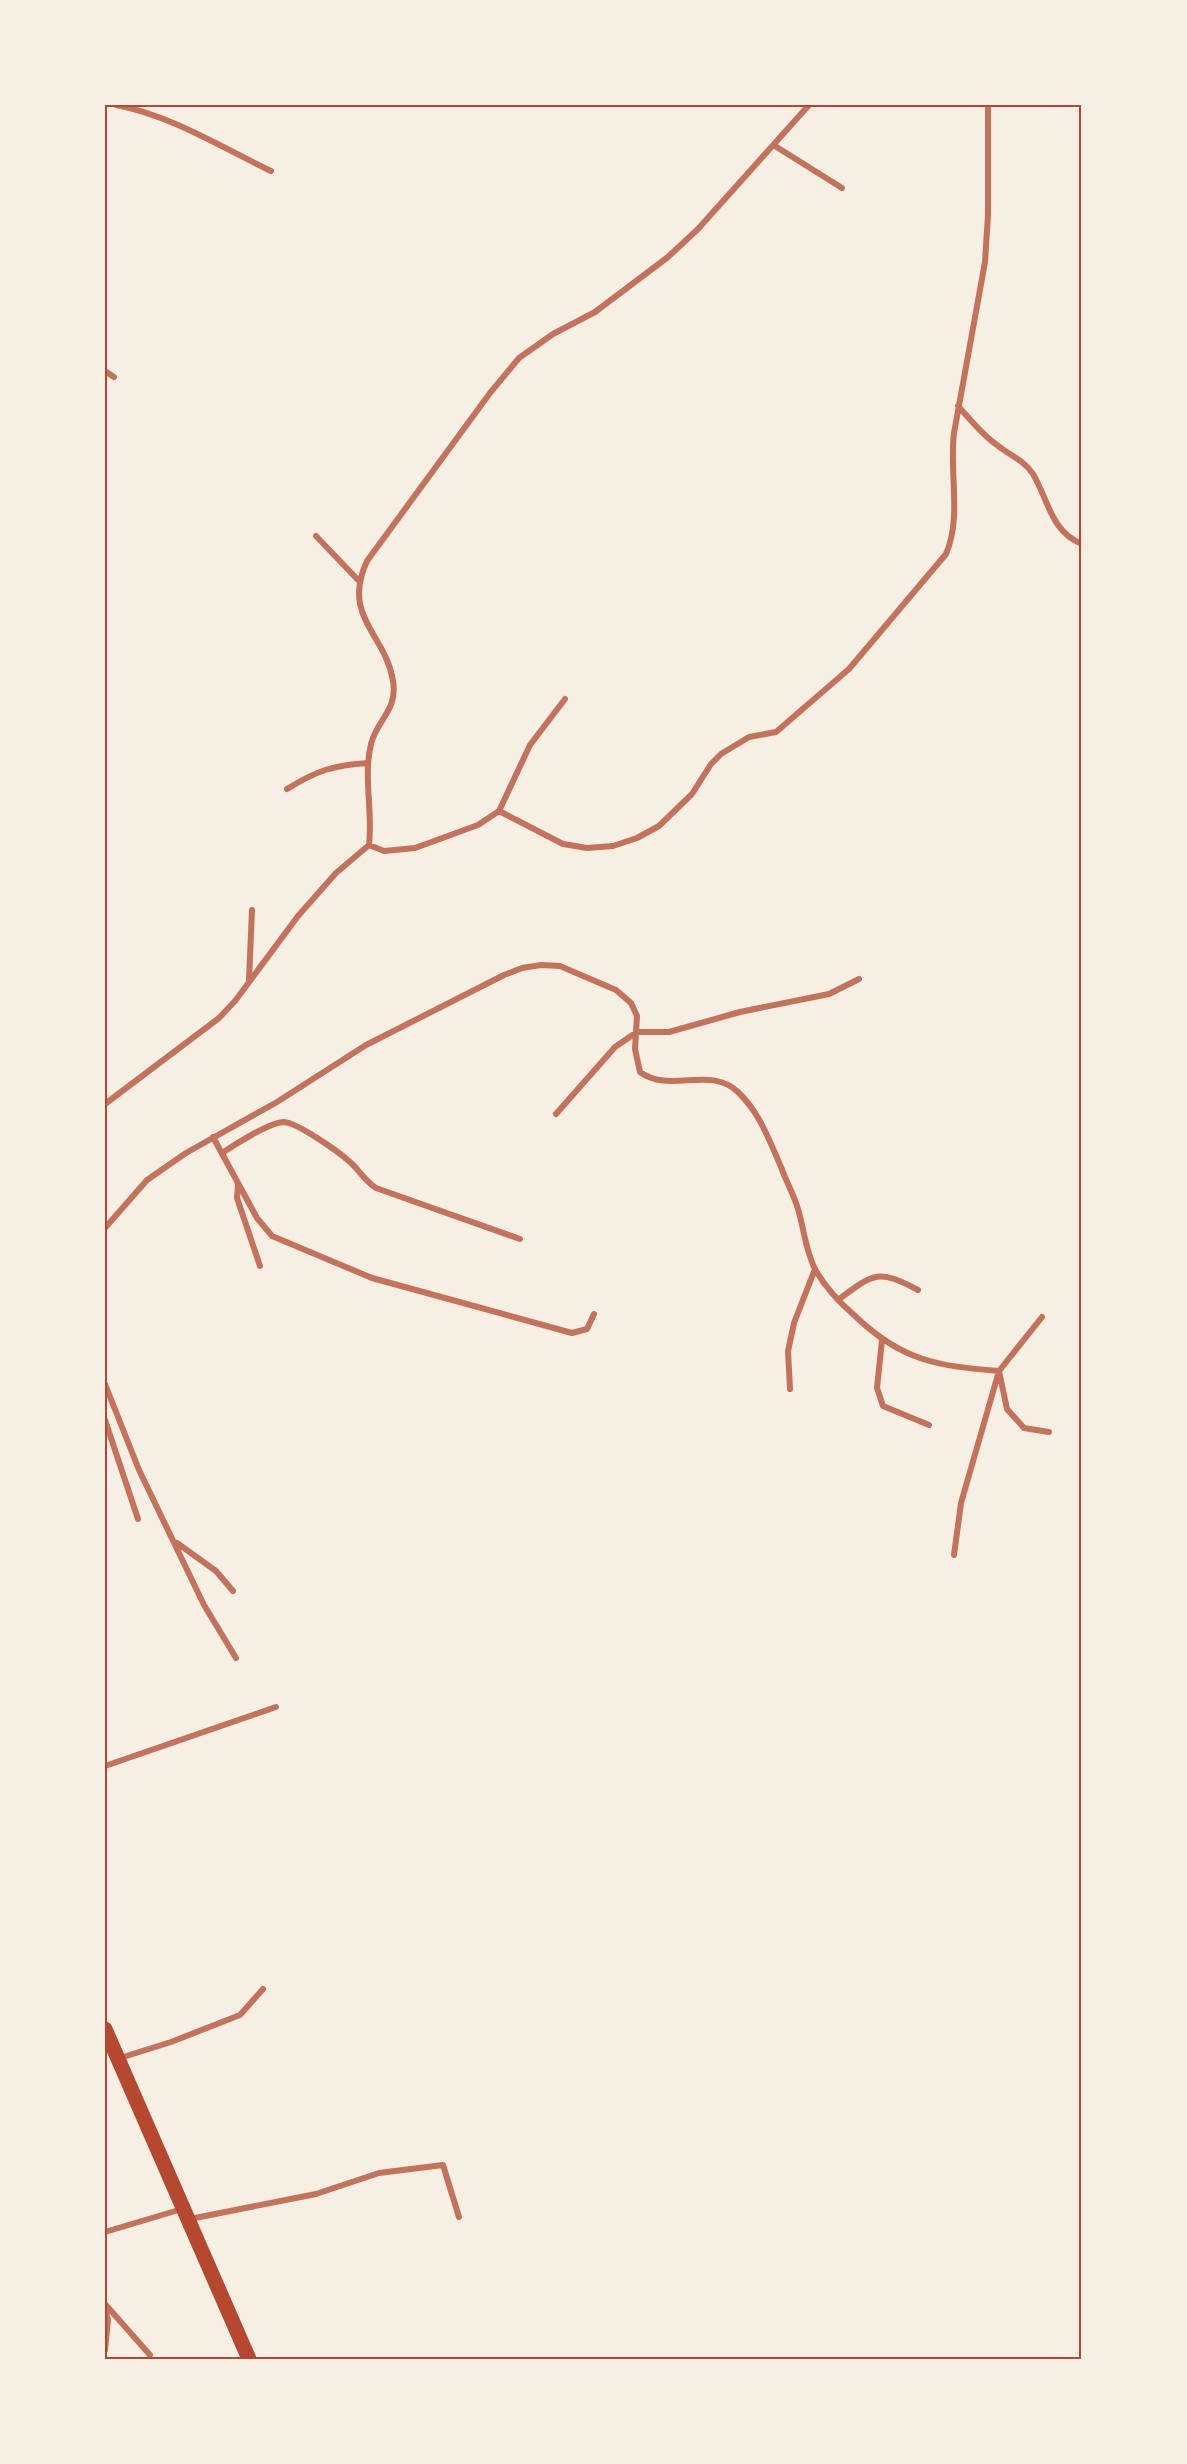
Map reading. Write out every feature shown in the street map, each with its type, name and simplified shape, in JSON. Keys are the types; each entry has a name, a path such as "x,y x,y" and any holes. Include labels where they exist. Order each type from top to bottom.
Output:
{"main road":[{"path":"105,2029 249,2359"}],"street":[{"path":"116,105 135,109 173,124 271,171"},
{"path":"105,1104 219,1018 298,916 336,873 369,845 372,821 368,763 372,741 395,698 393,679 359,602 358,580 367,561 511,367 535,346 595,312 668,257 698,229 775,146 809,105"},
{"path":"499,811 563,844 587,848 613,846 659,826 677,810 721,754 749,737 776,732 849,669 946,554 954,536 951,453 984,262 988,215 988,105"},
{"path":"775,146 842,188"},
{"path":"105,371 114,377"},
{"path":"958,406 996,445 1019,459 1033,474 1043,499 1061,530 1071,540 1082,544"},
{"path":"316,536 358,580"},
{"path":"369,845 384,851 415,848 478,825 499,811 530,745 565,699"},
{"path":"287,789 310,774 337,765 368,763"},
{"path":"249,981 252,910"},
{"path":"105,1228 147,1180 213,1137 277,1102 366,1045 504,975 541,964 560,966 616,990 632,1003 637,1016 635,1049 639,1072 652,1081 702,1079 720,1082 736,1090 749,1104 768,1134 798,1207 815,1269 838,1300 882,1340 906,1354 947,1367 999,1371"},
{"path":"556,1114 615,1047 637,1032 669,1032 740,1012 829,994 859,979"},
{"path":"222,1153 237,1143 281,1122 293,1124 350,1161 366,1182 376,1188 520,1239"},
{"path":"213,1137 261,1224 272,1236 363,1275 572,1333 587,1329 594,1314"},
{"path":"238,1184 237,1198 260,1266"},
{"path":"790,1389 790,1341 794,1323 815,1269"},
{"path":"838,1300 870,1276 895,1277 918,1290"},
{"path":"954,1555 961,1503 999,1371 1042,1317"},
{"path":"882,1340 877,1388 883,1406 929,1425"},
{"path":"999,1371 1007,1409 1024,1428 1049,1432"},
{"path":"105,1384 139,1470 204,1605 236,1658"},
{"path":"105,1420 138,1519"},
{"path":"176,1543 216,1571 233,1591"},
{"path":"105,1766 276,1707"},
{"path":"119,2058 171,2042 240,2015 263,1989"},
{"path":"105,2232 187,2214 316,2194 379,2173 442,2165 459,2217"},
{"path":"105,2304 150,2355"},
{"path":"105,2310 108,2320 105,2350"}]}
